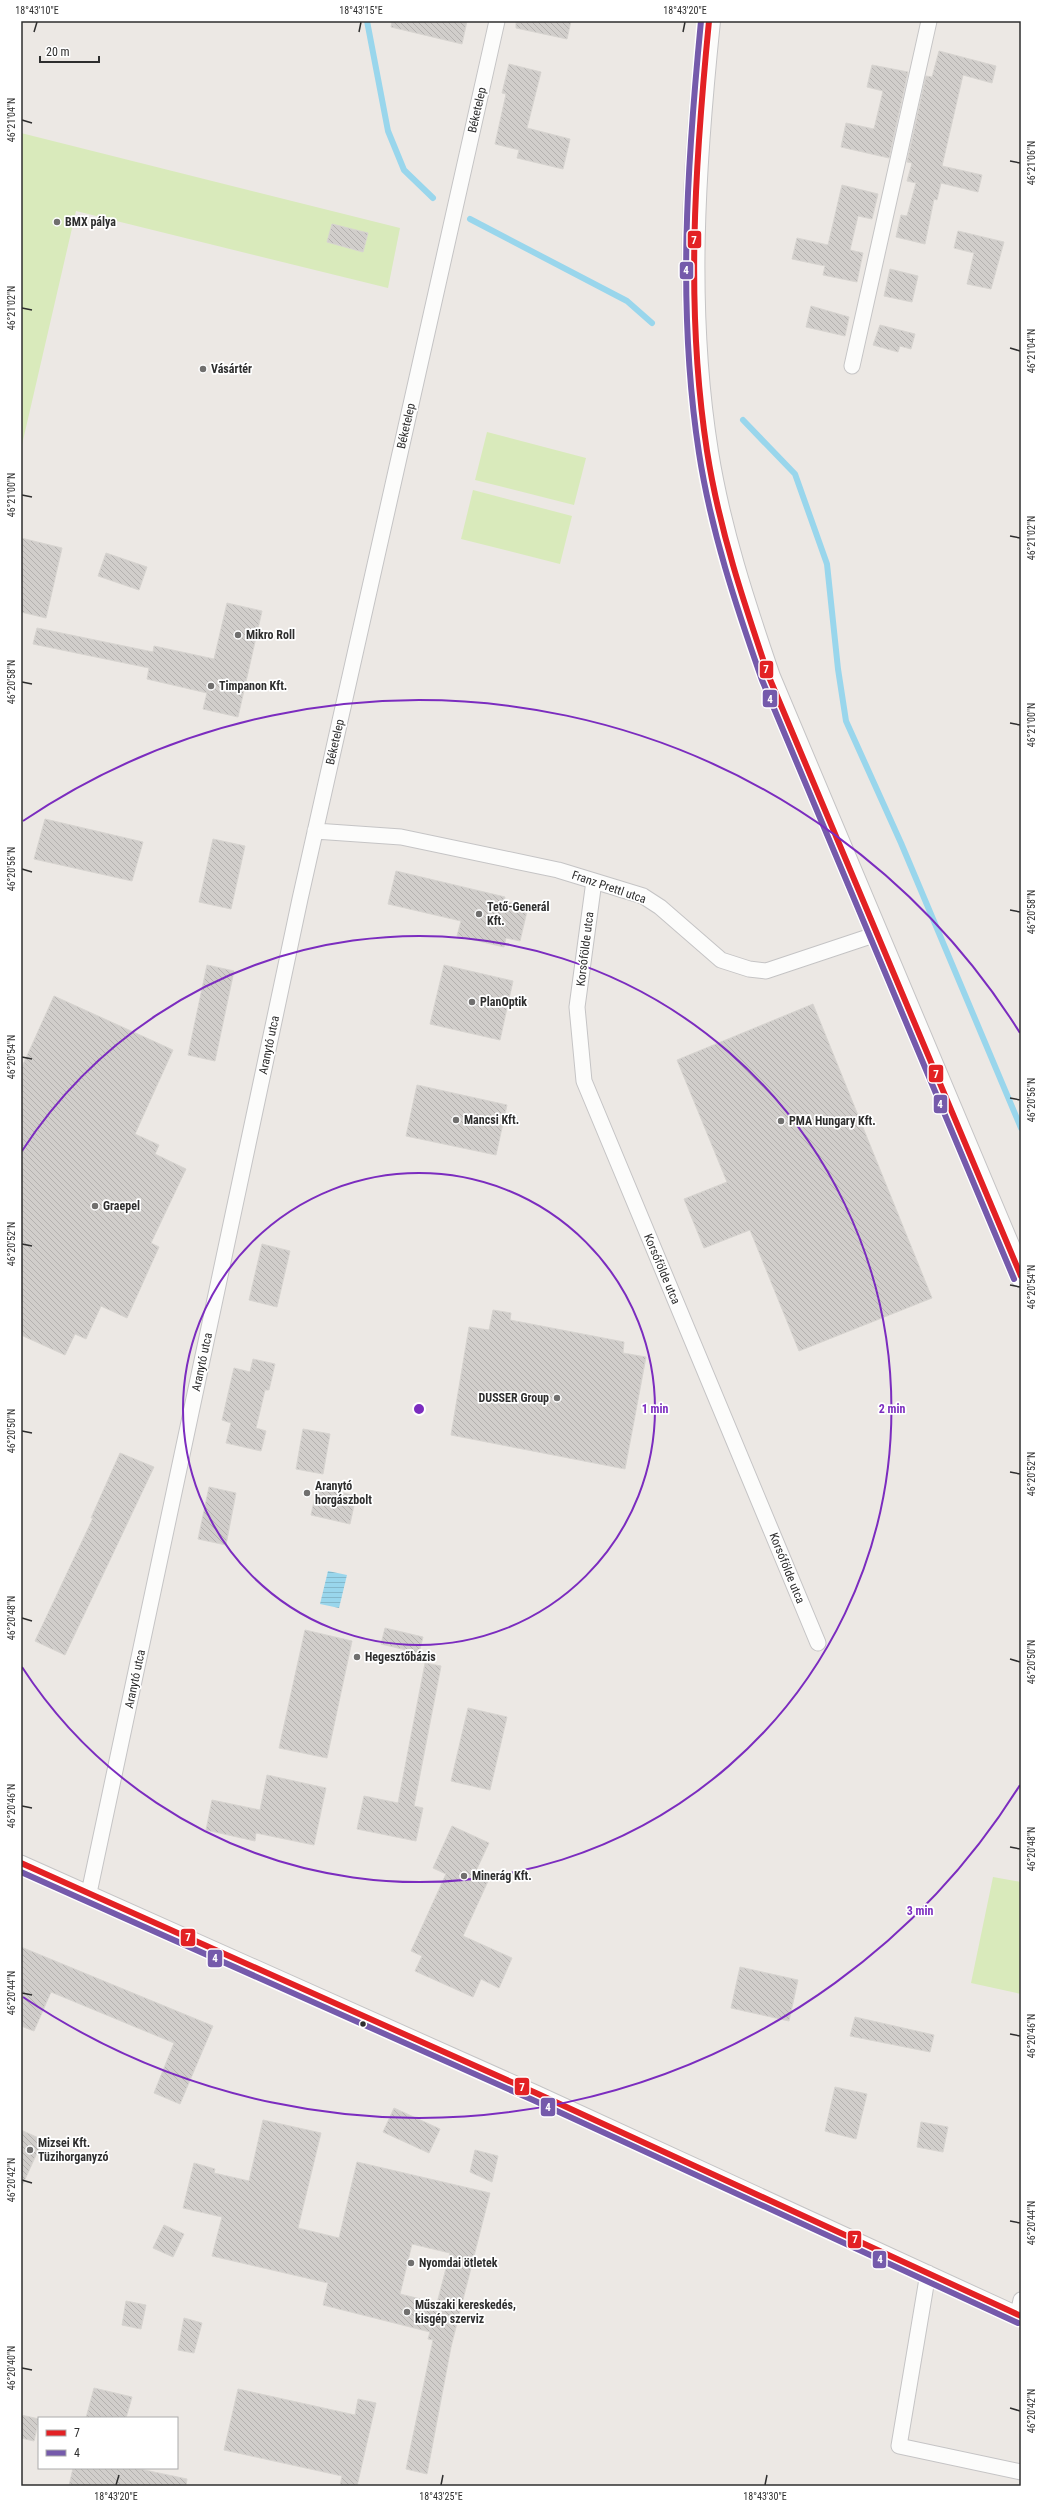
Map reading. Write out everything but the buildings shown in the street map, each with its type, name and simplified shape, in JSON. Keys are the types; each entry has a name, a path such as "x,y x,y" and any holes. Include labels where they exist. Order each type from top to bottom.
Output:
{"main road":[{"path":"709,21 697,139 692,230 692,298 696,353 707,453 731,554 749,619 769,677 1021,1276"}],"street":[{"name":"Béketelep","path":"316,831 497,21"},
{"path":"852,366 929,21"},
{"name":"Franz Prettl utca","path":"316,831 401,836 558,870 643,896 660,907 721,960 749,969 766,971 877,934"},
{"name":"Aranytó utca","path":"89,1893 316,831"},
{"name":"Korsófölde utca","path":"594,881 577,1007 584,1081 818,1643"},
{"path":"21,1863 523,2087 928,2273 1020,2310"},
{"path":"928,2273 900,2446 1021,2472"}],"green space":[{"path":"21,133 400,228 388,288 76,211 21,449"},
{"path":"487,432 586,458 574,505 475,480"},
{"path":"473,490 572,516 560,564 461,539"},
{"path":"993,1877 1021,1882 1021,1994 971,1983"}],"water":[{"path":"328,1571 347,1575 339,1608 320,1604"}],"waterway":[{"path":"367,21 388,131 404,170 433,198"},
{"path":"470,219 627,301 652,323"},
{"path":"743,420 795,474 827,564 838,669 846,721 901,843 1021,1128"}],"transit line":[{"name":"4","path":"701,21 688,183 686,291 692,399 704,482 717,540 762,680 1014,1279"},
{"name":"7","path":"709,21 696,182 694,290 700,397 707,451 718,509 733,566 769,677 1021,1276"},
{"name":"7","path":"21,1863 536,2093 1021,2316"},
{"name":"4","path":"21,1872 533,2100 1018,2323"}],"place":[{"name":"BMX pálya","path":"57,222"},
{"name":"Vásártér","path":"203,369"},
{"name":"Mikro Roll","path":"238,635"},
{"name":"Timpanon Kft.","path":"211,686"},
{"name":"Tető-Generál Kft.","path":"479,914"},
{"name":"PlanOptik","path":"472,1002"},
{"name":"Mancsi Kft.","path":"456,1120"},
{"name":"PMA Hungary Kft.","path":"781,1121"},
{"name":"Graepel","path":"95,1206"},
{"name":"DUSSER Group","path":"557,1398"},
{"name":"Aranytó horgászbolt","path":"307,1493"},
{"name":"Hegesztőbázis","path":"357,1657"},
{"name":"Minerág Kft.","path":"464,1876"},
{"name":"Mizsei Kft. Tüzihorganyzó","path":"30,2150"},
{"name":"Nyomdai ötletek","path":"411,2263"},
{"name":"Műszaki kereskedés, kisgép szerviz","path":"407,2312"}]}
